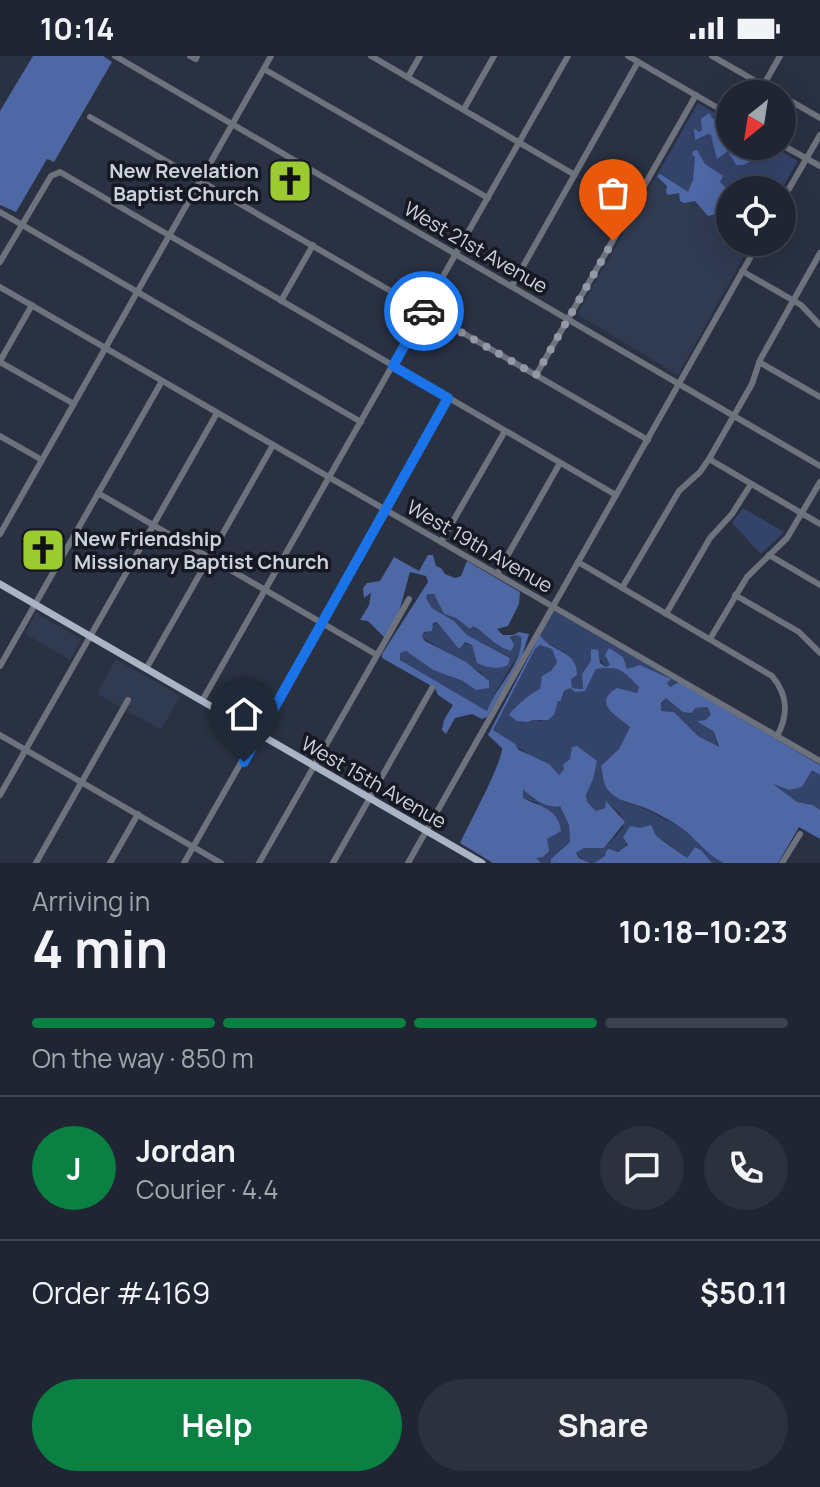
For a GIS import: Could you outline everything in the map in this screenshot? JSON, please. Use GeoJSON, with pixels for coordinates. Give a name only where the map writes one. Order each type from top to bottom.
{"type":"FeatureCollection","features":[{"type":"Feature","properties":{"kind":"main road","name":"West 15th Avenue"},"geometry":{"type":"LineString","coordinates":[[0,584],[482,863]]}},
{"type":"Feature","properties":{"kind":"street","name":"West 21st Avenue"},"geometry":{"type":"LineString","coordinates":[[115,56],[820,466]]}},
{"type":"Feature","properties":{"kind":"street"},"geometry":{"type":"LineString","coordinates":[[0,534],[271,56]]}},
{"type":"Feature","properties":{"kind":"street"},"geometry":{"type":"LineString","coordinates":[[371,56],[575,175]]}},
{"type":"Feature","properties":{"kind":"street"},"geometry":{"type":"LineString","coordinates":[[408,77],[420,56]]}},
{"type":"Feature","properties":{"kind":"street"},"geometry":{"type":"LineString","coordinates":[[464,109],[494,56]]}},
{"type":"Feature","properties":{"kind":"street"},"geometry":{"type":"LineString","coordinates":[[202,701],[568,56]]}},
{"type":"Feature","properties":{"kind":"street"},"geometry":{"type":"LineString","coordinates":[[628,56],[716,107]]}},
{"type":"Feature","properties":{"kind":"street"},"geometry":{"type":"LineString","coordinates":[[712,56],[753,80]]}},
{"type":"Feature","properties":{"kind":"street"},"geometry":{"type":"LineString","coordinates":[[766,80],[780,56]]}},
{"type":"Feature","properties":{"kind":"street"},"geometry":{"type":"LineString","coordinates":[[512,286],[638,62]]}},
{"type":"Feature","properties":{"kind":"street"},"geometry":{"type":"LineString","coordinates":[[264,69],[488,198]]}},
{"type":"Feature","properties":{"kind":"street"},"geometry":{"type":"LineString","coordinates":[[536,375],[696,95]]}},
{"type":"Feature","properties":{"kind":"street"},"geometry":{"type":"LineString","coordinates":[[796,104],[820,118]]}},
{"type":"Feature","properties":{"kind":"street"},"geometry":{"type":"LineString","coordinates":[[90,117],[648,440]]}},
{"type":"Feature","properties":{"kind":"street"},"geometry":{"type":"LineString","coordinates":[[796,176],[820,135]]}},
{"type":"Feature","properties":{"kind":"street"},"geometry":{"type":"LineString","coordinates":[[796,153],[820,166]]}},
{"type":"Feature","properties":{"kind":"street"},"geometry":{"type":"LineString","coordinates":[[0,262],[56,172],[616,495]]}},
{"type":"Feature","properties":{"kind":"street"},"geometry":{"type":"LineString","coordinates":[[0,212],[361,422]]}},
{"type":"Feature","properties":{"kind":"street"},"geometry":{"type":"LineString","coordinates":[[281,301],[313,245]]}},
{"type":"Feature","properties":{"kind":"street"},"geometry":{"type":"LineString","coordinates":[[622,588],[679,491],[709,459],[820,253]]}},
{"type":"Feature","properties":{"kind":"street"},"geometry":{"type":"LineString","coordinates":[[408,863],[751,256]]}},
{"type":"Feature","properties":{"kind":"street"},"geometry":{"type":"LineString","coordinates":[[742,271],[809,311],[820,325]]}},
{"type":"Feature","properties":{"kind":"street","name":"West 19th Avenue"},"geometry":{"type":"LineString","coordinates":[[0,287],[820,761]]}},
{"type":"Feature","properties":{"kind":"street"},"geometry":{"type":"LineString","coordinates":[[32,305],[0,361],[74,404]]}},
{"type":"Feature","properties":{"kind":"street"},"geometry":{"type":"LineString","coordinates":[[759,362],[820,397]]}},
{"type":"Feature","properties":{"kind":"street"},"geometry":{"type":"LineString","coordinates":[[0,666],[162,381]]}},
{"type":"Feature","properties":{"kind":"street"},"geometry":{"type":"LineString","coordinates":[[184,863],[448,398]]}},
{"type":"Feature","properties":{"kind":"street"},"geometry":{"type":"LineString","coordinates":[[0,795],[217,413]]}},
{"type":"Feature","properties":{"kind":"street"},"geometry":{"type":"LineString","coordinates":[[441,542],[505,431]]}},
{"type":"Feature","properties":{"kind":"street"},"geometry":{"type":"LineString","coordinates":[[0,436],[42,460]]}},
{"type":"Feature","properties":{"kind":"street"},"geometry":{"type":"LineString","coordinates":[[146,669],[273,445]]}},
{"type":"Feature","properties":{"kind":"street"},"geometry":{"type":"LineString","coordinates":[[709,459],[820,524]]}},
{"type":"Feature","properties":{"kind":"street"},"geometry":{"type":"LineString","coordinates":[[497,574],[560,463]]}},
{"type":"Feature","properties":{"kind":"street"},"geometry":{"type":"LineString","coordinates":[[710,639],[753,570],[785,541],[820,482]]}},
{"type":"Feature","properties":{"kind":"street"},"geometry":{"type":"LineString","coordinates":[[666,614],[710,538],[735,511],[751,484]]}},
{"type":"Feature","properties":{"kind":"street"},"geometry":{"type":"LineString","coordinates":[[98,493],[377,655]]}},
{"type":"Feature","properties":{"kind":"street"},"geometry":{"type":"LineString","coordinates":[[769,555],[820,585]]}},
{"type":"Feature","properties":{"kind":"street"},"geometry":{"type":"LineString","coordinates":[[578,562],[768,672],[779,684],[786,711],[777,736]]}},
{"type":"Feature","properties":{"kind":"street"},"geometry":{"type":"LineString","coordinates":[[735,595],[799,632],[820,653]]}},
{"type":"Feature","properties":{"kind":"street"},"geometry":{"type":"LineString","coordinates":[[259,863],[409,599]]}},
{"type":"Feature","properties":{"kind":"street"},"geometry":{"type":"LineString","coordinates":[[333,863],[432,688]]}},
{"type":"Feature","properties":{"kind":"street"},"geometry":{"type":"LineString","coordinates":[[36,863],[128,700]]}},
{"type":"Feature","properties":{"kind":"street"},"geometry":{"type":"LineString","coordinates":[[0,735],[221,863]]}},
{"type":"Feature","properties":{"kind":"street"},"geometry":{"type":"LineString","coordinates":[[110,863],[138,814]]}},
{"type":"Feature","properties":{"kind":"street"},"geometry":{"type":"LineString","coordinates":[[782,863],[800,834]]}},
{"type":"Feature","properties":{"kind":"shaded area"},"geometry":{"type":"Polygon","coordinates":[[[33,56],[103,56],[112,62],[54,162],[47,159],[16,212],[0,205],[0,111],[33,56]]]}},
{"type":"Feature","properties":{"kind":"shaded area"},"geometry":{"type":"Polygon","coordinates":[[[698,103],[716,114],[716,160],[798,161],[789,176],[716,176],[716,211],[656,177],[698,103]]]}},
{"type":"Feature","properties":{"kind":"shaded area"},"geometry":{"type":"Polygon","coordinates":[[[709,113],[716,121],[716,155],[711,135],[695,140],[694,128],[699,132],[702,130],[701,119],[709,113]]]}},
{"type":"Feature","properties":{"kind":"shaded area"},"geometry":{"type":"Polygon","coordinates":[[[697,150],[705,164],[723,176],[716,176],[716,214],[708,216],[695,201],[680,201],[679,193],[668,195],[667,186],[657,176],[660,174],[688,192],[693,180],[693,151],[697,150]]]}},
{"type":"Feature","properties":{"kind":"shaded area"},"geometry":{"type":"Polygon","coordinates":[[[733,160],[751,160],[744,164],[736,165],[733,160]]]}},
{"type":"Feature","properties":{"kind":"shaded area"},"geometry":{"type":"Polygon","coordinates":[[[656,177],[716,211],[716,256],[744,256],[678,375],[577,314],[656,177]]]}},
{"type":"Feature","properties":{"kind":"shaded area"},"geometry":{"type":"Polygon","coordinates":[[[743,508],[784,532],[761,554],[732,523],[743,508]]]}},
{"type":"Feature","properties":{"kind":"shaded area"},"geometry":{"type":"Polygon","coordinates":[[[428,555],[433,555],[436,566],[455,578],[461,576],[467,561],[520,592],[519,604],[508,626],[497,629],[503,635],[529,634],[522,656],[487,717],[482,719],[472,714],[455,718],[446,734],[442,730],[444,720],[453,705],[438,695],[435,688],[382,658],[428,582],[426,576],[410,572],[399,612],[385,638],[368,621],[360,620],[369,605],[371,593],[364,598],[363,588],[367,583],[380,581],[394,557],[419,571],[428,555]],[[427,594],[426,598],[432,608],[454,621],[467,635],[510,658],[508,665],[492,668],[477,663],[472,645],[465,642],[459,649],[437,622],[433,623],[432,631],[424,632],[422,637],[425,641],[466,662],[489,681],[489,688],[476,690],[463,681],[433,670],[406,651],[400,653],[400,660],[487,711],[514,665],[521,647],[521,637],[510,637],[514,645],[511,651],[505,649],[473,626],[470,629],[456,618],[444,614],[434,594],[427,594]]]}},
{"type":"Feature","properties":{"kind":"shaded area"},"geometry":{"type":"Polygon","coordinates":[[[426,594],[434,594],[444,614],[456,618],[470,629],[473,626],[506,650],[510,638],[521,637],[518,655],[487,711],[400,660],[400,653],[406,651],[433,670],[463,681],[476,690],[482,673],[421,637],[437,622],[455,641],[472,645],[477,663],[492,667],[508,665],[510,657],[466,635],[454,621],[432,608],[426,594]]]}},
{"type":"Feature","properties":{"kind":"shaded area"},"geometry":{"type":"Polygon","coordinates":[[[554,611],[679,682],[670,687],[667,683],[670,679],[610,665],[606,667],[592,649],[591,661],[582,674],[583,689],[572,688],[565,652],[544,642],[540,635],[554,611]]]}},
{"type":"Feature","properties":{"kind":"shaded area"},"geometry":{"type":"Polygon","coordinates":[[[36,613],[81,639],[70,660],[25,634],[36,613]]]}},
{"type":"Feature","properties":{"kind":"shaded area"},"geometry":{"type":"Polygon","coordinates":[[[540,635],[573,660],[577,675],[571,679],[572,688],[583,689],[582,674],[591,661],[591,649],[598,650],[600,663],[606,667],[610,665],[605,655],[609,648],[623,657],[627,669],[640,665],[671,679],[667,683],[670,687],[679,682],[820,765],[820,775],[812,770],[802,787],[789,790],[773,784],[797,802],[813,805],[820,810],[820,839],[799,827],[778,863],[723,863],[671,821],[615,796],[605,784],[601,766],[619,749],[630,727],[610,710],[606,699],[617,688],[637,693],[639,687],[620,670],[596,669],[585,691],[575,692],[570,688],[564,691],[554,715],[548,720],[517,721],[509,715],[523,700],[540,689],[542,676],[551,671],[557,662],[552,649],[540,645],[535,649],[493,730],[519,750],[549,764],[559,775],[570,759],[572,747],[577,746],[597,761],[586,795],[587,802],[596,811],[605,808],[606,801],[625,822],[604,848],[584,848],[576,853],[590,863],[551,863],[551,859],[570,842],[569,825],[560,806],[545,804],[523,789],[523,798],[552,812],[561,831],[547,839],[549,851],[543,857],[536,858],[541,863],[493,863],[460,843],[501,755],[502,748],[488,735],[540,635]],[[666,698],[661,703],[661,711],[674,712],[698,736],[719,747],[714,732],[697,721],[706,720],[711,714],[707,707],[695,708],[692,713],[683,712],[666,698]]]}},
{"type":"Feature","properties":{"kind":"shaded area"},"geometry":{"type":"Polygon","coordinates":[[[540,645],[552,649],[557,661],[540,689],[513,708],[540,721],[554,715],[564,691],[570,688],[584,691],[596,669],[616,668],[624,673],[639,687],[626,722],[630,727],[619,749],[601,766],[603,775],[624,802],[680,827],[723,863],[712,863],[695,847],[687,858],[640,828],[627,842],[625,849],[614,851],[594,863],[586,862],[576,853],[585,847],[604,848],[623,828],[620,813],[606,802],[605,808],[596,811],[586,802],[593,771],[570,759],[560,775],[492,730],[540,645]]]}},
{"type":"Feature","properties":{"kind":"shaded area"},"geometry":{"type":"Polygon","coordinates":[[[116,659],[180,696],[161,730],[97,694],[116,659]]]}},
{"type":"Feature","properties":{"kind":"shaded area"},"geometry":{"type":"Polygon","coordinates":[[[666,697],[685,706],[707,707],[711,714],[705,727],[714,732],[718,748],[698,736],[674,712],[661,711],[659,708],[666,697]]]}},
{"type":"Feature","properties":{"kind":"shaded area"},"geometry":{"type":"Polygon","coordinates":[[[812,769],[820,775],[820,810],[813,805],[797,802],[772,784],[789,790],[802,787],[812,769]]]}},
{"type":"Feature","properties":{"kind":"shaded area"},"geometry":{"type":"Polygon","coordinates":[[[523,788],[533,799],[560,806],[569,825],[570,842],[551,859],[551,863],[541,863],[535,857],[538,803],[523,798],[523,788]]]}},
{"type":"Feature","properties":{"kind":"shaded area"},"geometry":{"type":"Polygon","coordinates":[[[651,825],[656,836],[687,858],[695,847],[712,863],[594,863],[609,849],[618,852],[628,845],[623,837],[630,826],[640,828],[651,825]]]}},
{"type":"Feature","properties":{"kind":"way so far"},"geometry":{"type":"LineString","coordinates":[[424,311],[536,375],[613,241]]}},
{"type":"Feature","properties":{"kind":"place","name":"New Revelation Baptist Church"},"geometry":{"type":"Point","coordinates":[290,181]}},
{"type":"Feature","properties":{"kind":"place","name":"New Friendship Missionary Baptist Church"},"geometry":{"type":"Point","coordinates":[43,550]}},
{"type":"Feature","properties":{"kind":"route"},"geometry":{"type":"LineString","coordinates":[[244,762],[448,398],[393,366],[424,311]]}}]}
